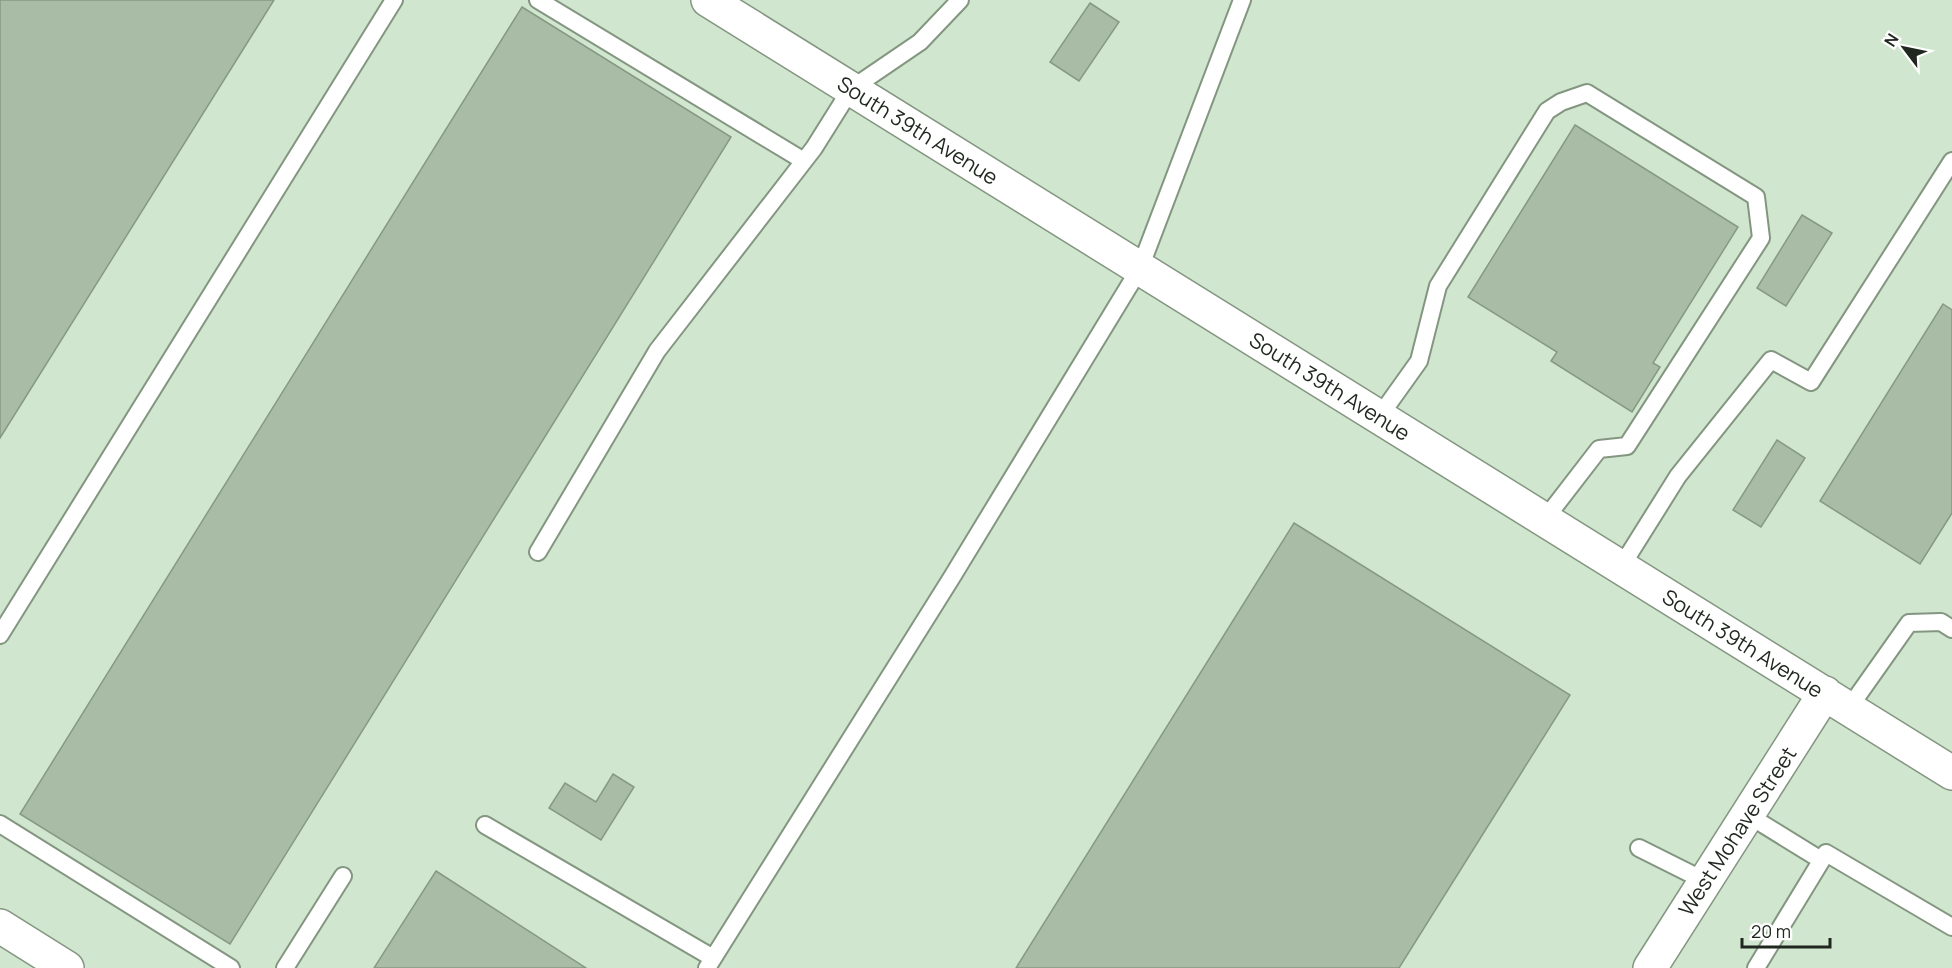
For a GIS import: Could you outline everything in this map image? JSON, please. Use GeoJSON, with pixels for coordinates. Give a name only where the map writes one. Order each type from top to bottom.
{"type":"FeatureCollection","features":[{"type":"Feature","properties":{"kind":"street","name":"South 39th Avenue"},"geometry":{"type":"LineString","coordinates":[[708,0],[742,9],[851,89],[1952,774]]}},
{"type":"Feature","properties":{"kind":"street","name":"West Mohave Street"},"geometry":{"type":"LineString","coordinates":[[1650,968],[1748,815],[1837,701]]}},
{"type":"Feature","properties":{"kind":"street"},"geometry":{"type":"LineString","coordinates":[[0,926],[67,968]]}},
{"type":"Feature","properties":{"kind":"lane"},"geometry":{"type":"LineString","coordinates":[[0,635],[394,0]]}},
{"type":"Feature","properties":{"kind":"lane"},"geometry":{"type":"LineString","coordinates":[[538,0],[804,161]]}},
{"type":"Feature","properties":{"kind":"lane"},"geometry":{"type":"LineString","coordinates":[[538,552],[657,351],[804,161],[851,89],[920,42],[960,0]]}},
{"type":"Feature","properties":{"kind":"lane"},"geometry":{"type":"LineString","coordinates":[[485,825],[710,963],[958,567],[1140,268],[1242,0]]}},
{"type":"Feature","properties":{"kind":"lane"},"geometry":{"type":"LineString","coordinates":[[1379,417],[1419,361],[1438,286],[1547,111],[1561,102],[1587,93],[1756,197],[1761,238],[1627,446],[1599,449],[1545,519]]}},
{"type":"Feature","properties":{"kind":"lane"},"geometry":{"type":"LineString","coordinates":[[1621,567],[1678,476],[1771,360],[1811,382],[1952,161]]}},
{"type":"Feature","properties":{"kind":"lane"},"geometry":{"type":"LineString","coordinates":[[1837,701],[1910,623],[1948,620]]}},
{"type":"Feature","properties":{"kind":"lane"},"geometry":{"type":"LineString","coordinates":[[1748,815],[1821,860]]}},
{"type":"Feature","properties":{"kind":"lane"},"geometry":{"type":"LineString","coordinates":[[4,826],[231,968]]}},
{"type":"Feature","properties":{"kind":"lane"},"geometry":{"type":"LineString","coordinates":[[1639,848],[1705,881]]}},
{"type":"Feature","properties":{"kind":"lane"},"geometry":{"type":"LineString","coordinates":[[1756,968],[1826,853],[1952,927]]}},
{"type":"Feature","properties":{"kind":"lane"},"geometry":{"type":"LineString","coordinates":[[285,968],[343,876]]}},
{"type":"Feature","properties":{"kind":"building"},"geometry":{"type":"Polygon","coordinates":[[[0,0],[274,0],[0,438],[0,0]]]}},
{"type":"Feature","properties":{"kind":"building"},"geometry":{"type":"Polygon","coordinates":[[[1090,3],[1119,22],[1079,81],[1050,62],[1090,3]]]}},
{"type":"Feature","properties":{"kind":"building"},"geometry":{"type":"Polygon","coordinates":[[[522,7],[731,137],[230,944],[20,814],[522,7]]]}},
{"type":"Feature","properties":{"kind":"building"},"geometry":{"type":"Polygon","coordinates":[[[1575,125],[1738,227],[1653,363],[1660,367],[1632,412],[1551,361],[1557,352],[1468,297],[1575,125]]]}},
{"type":"Feature","properties":{"kind":"building"},"geometry":{"type":"Polygon","coordinates":[[[1802,215],[1832,233],[1786,306],[1757,288],[1802,215]]]}},
{"type":"Feature","properties":{"kind":"building"},"geometry":{"type":"Polygon","coordinates":[[[1943,304],[1952,310],[1952,513],[1920,564],[1820,501],[1943,304]]]}},
{"type":"Feature","properties":{"kind":"building"},"geometry":{"type":"Polygon","coordinates":[[[1777,440],[1805,458],[1761,527],[1733,510],[1777,440]]]}},
{"type":"Feature","properties":{"kind":"building"},"geometry":{"type":"Polygon","coordinates":[[[1294,523],[1570,695],[1399,968],[1016,968],[1294,523]]]}},
{"type":"Feature","properties":{"kind":"building"},"geometry":{"type":"Polygon","coordinates":[[[613,774],[634,787],[601,840],[549,808],[565,783],[596,802],[613,774]]]}},
{"type":"Feature","properties":{"kind":"building"},"geometry":{"type":"Polygon","coordinates":[[[436,871],[586,968],[374,968],[436,871]]]}}]}
